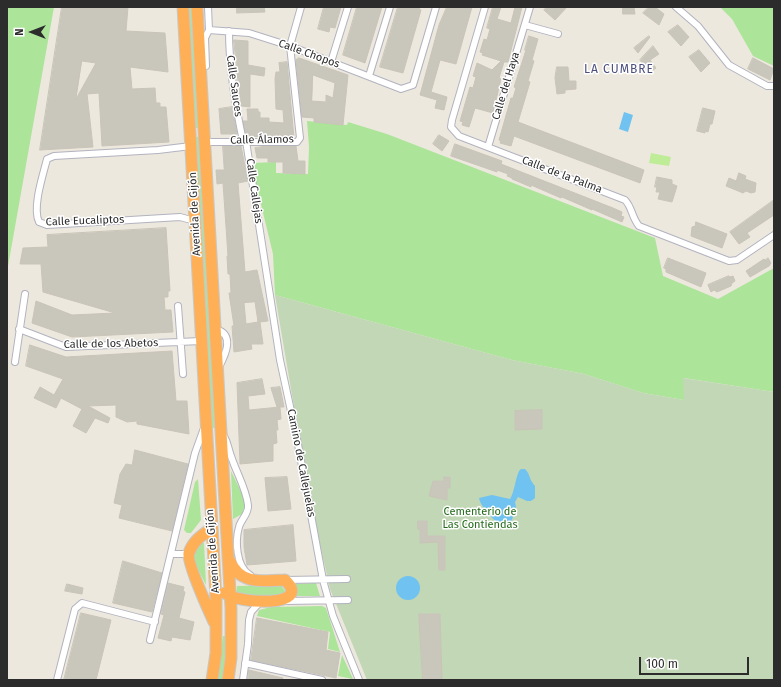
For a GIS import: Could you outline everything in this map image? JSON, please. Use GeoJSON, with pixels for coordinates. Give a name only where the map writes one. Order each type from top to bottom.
{"type":"FeatureCollection","features":[{"type":"Feature","properties":{"kind":"highway","name":"Avenida de Gijón"},"geometry":{"type":"LineString","coordinates":[[183,7],[216,598],[216,653],[212,680]]}},
{"type":"Feature","properties":{"kind":"highway","name":"Avenida de Gijón"},"geometry":{"type":"LineString","coordinates":[[197,7],[228,557],[228,591],[231,621],[231,658],[228,680]]}},
{"type":"Feature","properties":{"kind":"highway"},"geometry":{"type":"LineString","coordinates":[[209,473],[214,487],[220,579],[228,591],[258,601],[283,601],[288,598],[290,593],[289,584],[285,580],[260,581],[237,583],[228,591],[220,596],[221,629],[216,653]]}},
{"type":"Feature","properties":{"kind":"highway"},"geometry":{"type":"LineString","coordinates":[[212,528],[195,540],[188,554],[190,566],[216,628]]}},
{"type":"Feature","properties":{"kind":"highway"},"geometry":{"type":"LineString","coordinates":[[228,557],[237,574],[242,577],[260,581]]}},
{"type":"Feature","properties":{"kind":"highway"},"geometry":{"type":"LineString","coordinates":[[231,621],[241,607],[258,601]]}},
{"type":"Feature","properties":{"kind":"street","name":"Avenida de Gijón"},"geometry":{"type":"LineString","coordinates":[[202,84],[206,74],[205,38],[209,30],[208,7]]}},
{"type":"Feature","properties":{"kind":"street"},"geometry":{"type":"LineString","coordinates":[[290,46],[301,7]]}},
{"type":"Feature","properties":{"kind":"street"},"geometry":{"type":"LineString","coordinates":[[331,62],[348,7]]}},
{"type":"Feature","properties":{"kind":"street"},"geometry":{"type":"LineString","coordinates":[[369,76],[390,7]]}},
{"type":"Feature","properties":{"kind":"street","name":"Calle Chopos"},"geometry":{"type":"LineString","coordinates":[[209,30],[249,33],[290,46],[402,88],[408,88],[413,85],[436,7]]}},
{"type":"Feature","properties":{"kind":"street","name":"Calle de la Palma"},"geometry":{"type":"LineString","coordinates":[[485,7],[451,127],[459,136],[625,200],[628,203],[635,221],[639,226],[722,260],[738,260],[774,235]]}},
{"type":"Feature","properties":{"kind":"street","name":"Calle del Haya"},"geometry":{"type":"LineString","coordinates":[[488,147],[530,7]]}},
{"type":"Feature","properties":{"kind":"street"},"geometry":{"type":"LineString","coordinates":[[676,7],[698,26],[729,65],[767,86],[774,86]]}},
{"type":"Feature","properties":{"kind":"street"},"geometry":{"type":"LineString","coordinates":[[525,25],[558,34]]}},
{"type":"Feature","properties":{"kind":"street","name":"Calle Sauces"},"geometry":{"type":"LineString","coordinates":[[229,31],[229,55],[234,100],[245,140]]}},
{"type":"Feature","properties":{"kind":"street","name":"Calle Álamos"},"geometry":{"type":"LineString","coordinates":[[204,142],[245,140],[297,142],[300,138],[290,46]]}},
{"type":"Feature","properties":{"kind":"street","name":"Calle Callejas"},"geometry":{"type":"LineString","coordinates":[[245,140],[261,241]]}},
{"type":"Feature","properties":{"kind":"street","name":"Calle Eucaliptos"},"geometry":{"type":"LineString","coordinates":[[191,146],[158,150],[54,156],[47,160],[36,216],[39,222],[47,225],[180,217],[195,221]]}},
{"type":"Feature","properties":{"kind":"street","name":"Camino de Callejuelas"},"geometry":{"type":"LineString","coordinates":[[261,241],[280,360],[297,439],[323,580],[333,616],[359,680]]}},
{"type":"Feature","properties":{"kind":"street"},"geometry":{"type":"LineString","coordinates":[[15,362],[25,294]]}},
{"type":"Feature","properties":{"kind":"street"},"geometry":{"type":"LineString","coordinates":[[178,306],[184,374]]}},
{"type":"Feature","properties":{"kind":"street","name":"Calle de los Abetos"},"geometry":{"type":"LineString","coordinates":[[20,329],[66,347],[201,341]]}},
{"type":"Feature","properties":{"kind":"street","name":"Avenida de Gijón"},"geometry":{"type":"LineString","coordinates":[[150,640],[195,453],[206,422]]}},
{"type":"Feature","properties":{"kind":"street","name":"Avenida de Gijón"},"geometry":{"type":"LineString","coordinates":[[221,431],[228,443],[230,455],[248,504],[247,512],[238,531],[239,560],[248,574],[260,581]]}},
{"type":"Feature","properties":{"kind":"street"},"geometry":{"type":"LineString","coordinates":[[171,554],[188,554]]}},
{"type":"Feature","properties":{"kind":"street"},"geometry":{"type":"LineString","coordinates":[[285,580],[347,579]]}},
{"type":"Feature","properties":{"kind":"street"},"geometry":{"type":"LineString","coordinates":[[283,601],[348,600]]}},
{"type":"Feature","properties":{"kind":"street"},"geometry":{"type":"LineString","coordinates":[[243,680],[251,612],[258,601]]}},
{"type":"Feature","properties":{"kind":"street"},"geometry":{"type":"LineString","coordinates":[[57,680],[75,609],[82,603],[155,622]]}},
{"type":"Feature","properties":{"kind":"street"},"geometry":{"type":"LineString","coordinates":[[245,663],[322,680]]}},
{"type":"Feature","properties":{"kind":"green space"},"geometry":{"type":"Polygon","coordinates":[[[7,7],[54,7],[7,272],[7,7]]]}},
{"type":"Feature","properties":{"kind":"green space"},"geometry":{"type":"Polygon","coordinates":[[[187,7],[193,7],[200,127],[193,129],[187,7]]]}},
{"type":"Feature","properties":{"kind":"green space"},"geometry":{"type":"Polygon","coordinates":[[[720,7],[774,7],[774,66],[753,56],[732,19],[720,7]]]}},
{"type":"Feature","properties":{"kind":"green space"},"geometry":{"type":"Polygon","coordinates":[[[307,121],[347,125],[348,122],[387,134],[655,238],[663,276],[718,299],[774,268],[774,392],[684,378],[684,400],[643,393],[584,374],[512,360],[275,295],[273,254],[251,163],[276,162],[276,173],[308,174],[309,147],[307,121]]]}},
{"type":"Feature","properties":{"kind":"green space"},"geometry":{"type":"Polygon","coordinates":[[[200,136],[216,429],[212,427],[209,404],[194,138],[200,136]]]}},
{"type":"Feature","properties":{"kind":"green space"},"geometry":{"type":"Polygon","coordinates":[[[651,153],[671,157],[669,166],[649,163],[651,153]]]}},
{"type":"Feature","properties":{"kind":"green space","name":"Cementerio de Las Contiendas"},"geometry":{"type":"Polygon","coordinates":[[[275,295],[512,360],[584,374],[643,393],[684,400],[683,378],[774,392],[774,680],[367,680],[330,589],[309,495],[275,295]]]}},
{"type":"Feature","properties":{"kind":"green space"},"geometry":{"type":"Polygon","coordinates":[[[231,471],[246,502],[242,514],[233,519],[231,471]]]}},
{"type":"Feature","properties":{"kind":"green space"},"geometry":{"type":"Polygon","coordinates":[[[198,479],[201,520],[191,533],[187,533],[184,530],[195,482],[198,479]]]}},
{"type":"Feature","properties":{"kind":"green space"},"geometry":{"type":"Polygon","coordinates":[[[201,543],[204,543],[206,585],[198,569],[195,558],[197,548],[201,543]]]}},
{"type":"Feature","properties":{"kind":"green space"},"geometry":{"type":"Polygon","coordinates":[[[316,583],[320,596],[297,596],[295,584],[316,583]]]}},
{"type":"Feature","properties":{"kind":"green space"},"geometry":{"type":"Polygon","coordinates":[[[281,585],[285,591],[281,597],[236,597],[237,586],[281,585]]]}},
{"type":"Feature","properties":{"kind":"green space"},"geometry":{"type":"Polygon","coordinates":[[[322,606],[326,608],[340,652],[328,649],[330,632],[257,616],[259,610],[271,607],[322,606]]]}},
{"type":"Feature","properties":{"kind":"green space"},"geometry":{"type":"Polygon","coordinates":[[[223,636],[226,636],[224,680],[217,680],[223,636]]]}},
{"type":"Feature","properties":{"kind":"green space"},"geometry":{"type":"Polygon","coordinates":[[[342,655],[353,679],[338,676],[342,655]]]}},
{"type":"Feature","properties":{"kind":"water"},"geometry":{"type":"Polygon","coordinates":[[[624,112],[633,115],[628,132],[619,129],[624,112]]]}},
{"type":"Feature","properties":{"kind":"water"},"geometry":{"type":"Polygon","coordinates":[[[521,469],[525,469],[527,471],[535,486],[535,498],[531,501],[527,501],[518,497],[515,502],[516,511],[510,524],[502,526],[488,514],[479,498],[492,495],[510,499],[521,469]]]}},
{"type":"Feature","properties":{"kind":"water"},"geometry":{"type":"Polygon","coordinates":[[[408,576],[417,579],[420,588],[417,597],[408,600],[399,597],[396,588],[399,579],[408,576]]]}},
{"type":"Feature","properties":{"kind":"building"},"geometry":{"type":"Polygon","coordinates":[[[62,7],[128,7],[126,31],[165,33],[168,72],[130,67],[132,89],[155,88],[156,103],[160,103],[160,107],[166,107],[169,142],[102,146],[99,93],[87,94],[93,147],[40,150],[62,7]],[[82,61],[76,99],[96,63],[82,61]]]}},
{"type":"Feature","properties":{"kind":"building"},"geometry":{"type":"Polygon","coordinates":[[[237,7],[264,7],[265,12],[237,13],[237,7]]]}},
{"type":"Feature","properties":{"kind":"building"},"geometry":{"type":"Polygon","coordinates":[[[324,7],[341,7],[335,28],[330,27],[329,32],[318,29],[324,7]]]}},
{"type":"Feature","properties":{"kind":"building"},"geometry":{"type":"Polygon","coordinates":[[[357,7],[382,7],[365,63],[343,55],[357,7]]]}},
{"type":"Feature","properties":{"kind":"building"},"geometry":{"type":"Polygon","coordinates":[[[398,7],[420,7],[419,9],[421,10],[403,73],[380,67],[398,7]]]}},
{"type":"Feature","properties":{"kind":"building"},"geometry":{"type":"Polygon","coordinates":[[[447,7],[472,7],[456,64],[440,60],[431,92],[447,97],[444,110],[435,108],[437,100],[420,95],[439,25],[447,7]]]}},
{"type":"Feature","properties":{"kind":"building"},"geometry":{"type":"Polygon","coordinates":[[[493,7],[501,7],[497,19],[511,23],[515,7],[522,7],[508,62],[504,62],[499,78],[501,79],[493,113],[475,108],[469,127],[462,125],[463,122],[460,121],[470,87],[473,88],[476,77],[473,76],[477,63],[492,70],[501,61],[482,55],[483,53],[480,52],[484,39],[487,40],[490,29],[487,28],[493,7]]]}},
{"type":"Feature","properties":{"kind":"building"},"geometry":{"type":"Polygon","coordinates":[[[547,7],[567,7],[555,20],[544,10],[547,7]]]}},
{"type":"Feature","properties":{"kind":"building"},"geometry":{"type":"Polygon","coordinates":[[[623,7],[634,7],[635,14],[623,14],[623,7]]]}},
{"type":"Feature","properties":{"kind":"building"},"geometry":{"type":"Polygon","coordinates":[[[649,7],[655,7],[664,14],[659,25],[643,13],[649,7]]]}},
{"type":"Feature","properties":{"kind":"building"},"geometry":{"type":"Polygon","coordinates":[[[678,25],[689,37],[681,46],[668,32],[678,25]]]}},
{"type":"Feature","properties":{"kind":"building"},"geometry":{"type":"Polygon","coordinates":[[[529,36],[538,39],[532,60],[534,61],[528,81],[530,82],[518,122],[644,170],[640,183],[514,136],[511,146],[500,143],[501,141],[499,140],[511,98],[513,98],[516,88],[514,87],[529,36]]]}},
{"type":"Feature","properties":{"kind":"building"},"geometry":{"type":"Polygon","coordinates":[[[649,36],[650,37],[638,53],[634,48],[649,36]]]}},
{"type":"Feature","properties":{"kind":"building"},"geometry":{"type":"Polygon","coordinates":[[[234,40],[248,41],[248,65],[265,68],[264,76],[250,74],[250,107],[241,106],[234,40]]]}},
{"type":"Feature","properties":{"kind":"building"},"geometry":{"type":"Polygon","coordinates":[[[653,46],[659,54],[650,60],[656,68],[649,73],[640,60],[653,46]]]}},
{"type":"Feature","properties":{"kind":"building"},"geometry":{"type":"Polygon","coordinates":[[[699,50],[710,63],[701,72],[689,57],[699,50]]]}},
{"type":"Feature","properties":{"kind":"building"},"geometry":{"type":"Polygon","coordinates":[[[299,58],[348,75],[343,125],[314,122],[314,118],[302,117],[296,60],[299,58]],[[313,75],[312,101],[326,102],[326,95],[333,98],[335,83],[313,75]]]}},
{"type":"Feature","properties":{"kind":"building"},"geometry":{"type":"Polygon","coordinates":[[[753,58],[774,69],[770,80],[748,69],[753,58]]]}},
{"type":"Feature","properties":{"kind":"building"},"geometry":{"type":"Polygon","coordinates":[[[287,62],[294,138],[246,136],[243,121],[248,121],[247,109],[258,109],[258,112],[260,112],[260,118],[269,118],[269,122],[284,123],[283,110],[276,109],[275,79],[276,72],[280,72],[279,63],[287,62]]]}},
{"type":"Feature","properties":{"kind":"building"},"geometry":{"type":"Polygon","coordinates":[[[557,67],[568,67],[569,81],[576,81],[576,89],[565,90],[565,93],[557,94],[555,78],[557,67]]]}},
{"type":"Feature","properties":{"kind":"building"},"geometry":{"type":"Polygon","coordinates":[[[232,107],[237,134],[221,134],[219,109],[232,107]]]}},
{"type":"Feature","properties":{"kind":"building"},"geometry":{"type":"Polygon","coordinates":[[[703,108],[715,111],[712,124],[710,124],[708,132],[705,131],[705,133],[697,131],[703,108]]]}},
{"type":"Feature","properties":{"kind":"building"},"geometry":{"type":"Polygon","coordinates":[[[439,135],[449,141],[442,151],[433,144],[439,135]]]}},
{"type":"Feature","properties":{"kind":"building"},"geometry":{"type":"Polygon","coordinates":[[[455,144],[502,161],[501,164],[622,212],[621,216],[624,217],[622,222],[562,197],[561,198],[531,185],[531,187],[512,179],[507,176],[508,174],[497,170],[497,172],[451,156],[455,144]]]}},
{"type":"Feature","properties":{"kind":"building"},"geometry":{"type":"Polygon","coordinates":[[[223,146],[241,146],[248,181],[238,183],[245,272],[257,270],[268,321],[260,322],[263,344],[251,344],[252,349],[234,352],[232,326],[234,326],[229,293],[231,293],[230,274],[228,274],[223,183],[217,184],[216,170],[224,170],[223,146]],[[255,302],[244,303],[246,324],[258,322],[255,302]]]}},
{"type":"Feature","properties":{"kind":"building"},"geometry":{"type":"Polygon","coordinates":[[[268,146],[296,146],[298,161],[305,161],[305,174],[283,173],[283,162],[268,162],[268,158],[257,158],[255,148],[268,146]]]}},
{"type":"Feature","properties":{"kind":"building"},"geometry":{"type":"Polygon","coordinates":[[[739,173],[746,176],[745,179],[756,183],[755,192],[751,193],[746,191],[743,193],[726,186],[729,178],[736,181],[739,173]]]}},
{"type":"Feature","properties":{"kind":"building"},"geometry":{"type":"Polygon","coordinates":[[[657,177],[672,180],[672,184],[677,186],[672,202],[658,199],[660,192],[656,192],[657,187],[655,187],[657,177]]]}},
{"type":"Feature","properties":{"kind":"building"},"geometry":{"type":"Polygon","coordinates":[[[774,200],[774,215],[747,233],[750,237],[739,244],[730,232],[774,200]]]}},
{"type":"Feature","properties":{"kind":"building"},"geometry":{"type":"Polygon","coordinates":[[[696,222],[727,234],[722,248],[691,236],[692,227],[695,226],[696,222]]]}},
{"type":"Feature","properties":{"kind":"building"},"geometry":{"type":"Polygon","coordinates":[[[166,228],[170,291],[168,291],[168,297],[164,297],[165,310],[171,310],[173,332],[72,337],[32,323],[36,301],[72,315],[115,313],[43,292],[41,264],[20,264],[23,248],[48,247],[47,235],[166,228]]]}},
{"type":"Feature","properties":{"kind":"building"},"geometry":{"type":"Polygon","coordinates":[[[668,258],[706,273],[701,287],[666,272],[666,269],[664,268],[668,258]]]}},
{"type":"Feature","properties":{"kind":"building"},"geometry":{"type":"Polygon","coordinates":[[[768,258],[771,263],[769,266],[750,277],[746,271],[768,258]]]}},
{"type":"Feature","properties":{"kind":"building"},"geometry":{"type":"Polygon","coordinates":[[[729,276],[733,276],[735,281],[731,286],[717,292],[714,290],[711,292],[708,285],[729,276]]]}},
{"type":"Feature","properties":{"kind":"building"},"geometry":{"type":"Polygon","coordinates":[[[30,345],[66,357],[172,351],[176,401],[187,401],[189,434],[137,424],[137,421],[127,422],[116,417],[116,405],[88,406],[110,418],[108,423],[95,418],[86,433],[73,426],[82,409],[61,398],[56,408],[34,398],[40,387],[54,395],[63,379],[26,366],[30,345]]]}},
{"type":"Feature","properties":{"kind":"building"},"geometry":{"type":"Polygon","coordinates":[[[262,379],[265,394],[248,396],[249,410],[280,407],[281,419],[277,420],[277,443],[273,444],[273,461],[240,464],[237,383],[262,379]]]}},
{"type":"Feature","properties":{"kind":"building"},"geometry":{"type":"Polygon","coordinates":[[[280,387],[284,407],[277,407],[271,388],[280,387]]]}},
{"type":"Feature","properties":{"kind":"building"},"geometry":{"type":"Polygon","coordinates":[[[542,410],[542,429],[515,430],[515,411],[542,410]]]}},
{"type":"Feature","properties":{"kind":"building"},"geometry":{"type":"Polygon","coordinates":[[[135,450],[188,464],[172,531],[119,518],[122,505],[114,503],[120,474],[126,464],[132,465],[135,450]]]}},
{"type":"Feature","properties":{"kind":"building"},"geometry":{"type":"Polygon","coordinates":[[[287,477],[291,509],[268,511],[265,478],[287,477]]]}},
{"type":"Feature","properties":{"kind":"building"},"geometry":{"type":"Polygon","coordinates":[[[444,477],[450,477],[450,488],[447,488],[447,500],[429,496],[433,481],[444,481],[444,477]]]}},
{"type":"Feature","properties":{"kind":"building"},"geometry":{"type":"Polygon","coordinates":[[[418,521],[427,521],[427,536],[445,536],[445,570],[439,570],[438,542],[420,543],[420,529],[418,529],[418,521]]]}},
{"type":"Feature","properties":{"kind":"building"},"geometry":{"type":"Polygon","coordinates":[[[293,525],[296,561],[247,565],[244,547],[244,530],[293,525]]]}},
{"type":"Feature","properties":{"kind":"building"},"geometry":{"type":"Polygon","coordinates":[[[123,561],[162,573],[152,612],[113,603],[123,561]]]}},
{"type":"Feature","properties":{"kind":"building"},"geometry":{"type":"Polygon","coordinates":[[[168,583],[184,587],[183,591],[185,592],[179,618],[194,622],[190,640],[172,637],[171,641],[158,638],[164,615],[161,614],[168,583]]]}},
{"type":"Feature","properties":{"kind":"building"},"geometry":{"type":"Polygon","coordinates":[[[67,584],[83,588],[82,594],[65,591],[67,584]]]}},
{"type":"Feature","properties":{"kind":"building"},"geometry":{"type":"Polygon","coordinates":[[[81,613],[111,620],[96,680],[64,680],[81,613]]]}},
{"type":"Feature","properties":{"kind":"building"},"geometry":{"type":"Polygon","coordinates":[[[419,614],[440,614],[442,680],[423,680],[419,614]]]}},
{"type":"Feature","properties":{"kind":"building"},"geometry":{"type":"Polygon","coordinates":[[[257,618],[328,632],[326,650],[340,653],[336,678],[251,660],[257,618]]]}},
{"type":"Feature","properties":{"kind":"building"},"geometry":{"type":"Polygon","coordinates":[[[249,670],[283,678],[282,680],[248,680],[249,670]]]}},
{"type":"Feature","properties":{"kind":"district","name":"LA CUMBRE"},"geometry":{"type":"Point","coordinates":[619,70]}}]}
